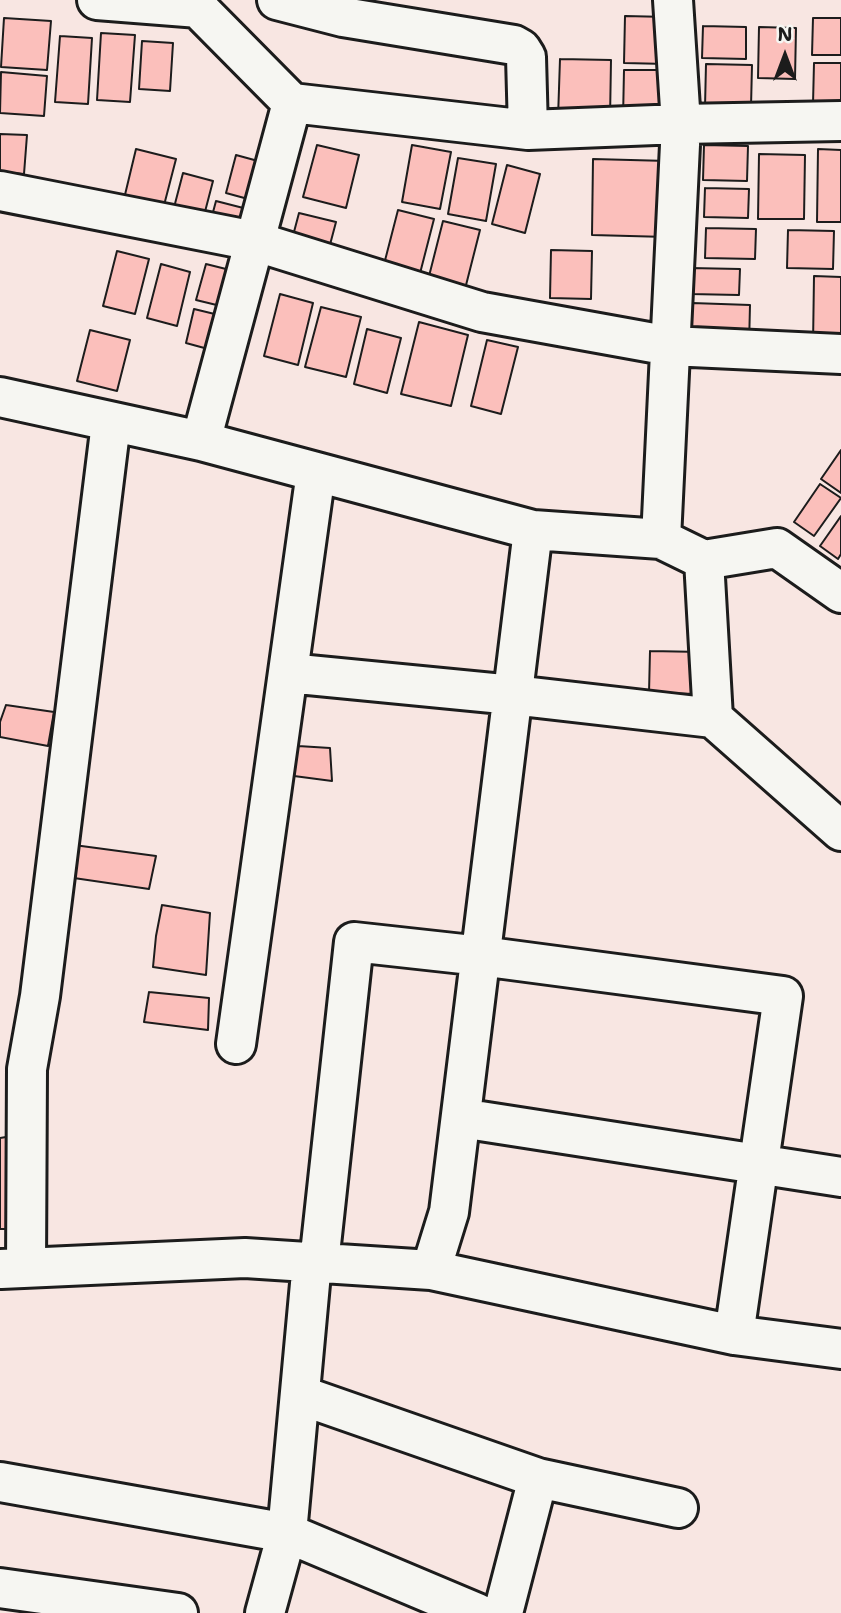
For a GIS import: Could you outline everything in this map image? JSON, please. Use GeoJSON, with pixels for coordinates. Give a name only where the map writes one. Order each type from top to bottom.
{"type":"FeatureCollection","features":[{"type":"Feature","properties":{"kind":"street"},"geometry":{"type":"LineString","coordinates":[[97,0],[195,4],[292,103],[528,130],[841,121]]}},
{"type":"Feature","properties":{"kind":"street"},"geometry":{"type":"LineString","coordinates":[[276,0],[343,17],[514,45],[526,57],[528,130]]}},
{"type":"Feature","properties":{"kind":"street"},"geometry":{"type":"LineString","coordinates":[[661,539],[681,124],[673,0]]}},
{"type":"Feature","properties":{"kind":"street"},"geometry":{"type":"LineString","coordinates":[[201,441],[292,103]]}},
{"type":"Feature","properties":{"kind":"street"},"geometry":{"type":"LineString","coordinates":[[0,191],[254,241],[482,312],[670,346],[841,355]]}},
{"type":"Feature","properties":{"kind":"street"},"geometry":{"type":"LineString","coordinates":[[0,397],[201,441],[533,530],[661,539],[704,560],[777,548],[841,593]]}},
{"type":"Feature","properties":{"kind":"street"},"geometry":{"type":"LineString","coordinates":[[111,423],[40,996],[27,1069],[13,1269],[244,1258],[431,1270],[734,1335],[841,1349]]}},
{"type":"Feature","properties":{"kind":"street"},"geometry":{"type":"LineString","coordinates":[[236,1044],[316,472]]}},
{"type":"Feature","properties":{"kind":"street"},"geometry":{"type":"LineString","coordinates":[[431,1270],[449,1212],[533,530]]}},
{"type":"Feature","properties":{"kind":"street"},"geometry":{"type":"LineString","coordinates":[[704,560],[713,718]]}},
{"type":"Feature","properties":{"kind":"street"},"geometry":{"type":"LineString","coordinates":[[288,673],[713,718],[841,831]]}},
{"type":"Feature","properties":{"kind":"street"},"geometry":{"type":"LineString","coordinates":[[265,1613],[287,1533],[300,1395],[354,942],[783,996],[734,1335]]}},
{"type":"Feature","properties":{"kind":"street"},"geometry":{"type":"LineString","coordinates":[[461,1118],[841,1177]]}},
{"type":"Feature","properties":{"kind":"street"},"geometry":{"type":"LineString","coordinates":[[300,1395],[538,1478],[678,1508]]}},
{"type":"Feature","properties":{"kind":"street"},"geometry":{"type":"LineString","coordinates":[[503,1613],[538,1478]]}},
{"type":"Feature","properties":{"kind":"street"},"geometry":{"type":"LineString","coordinates":[[0,1482],[287,1533],[477,1613]]}},
{"type":"Feature","properties":{"kind":"street"},"geometry":{"type":"LineString","coordinates":[[0,1588],[178,1613]]}},
{"type":"Feature","properties":{"kind":"building"},"geometry":{"type":"Polygon","coordinates":[[[625,16],[668,17],[667,64],[624,63],[625,16]]]}},
{"type":"Feature","properties":{"kind":"building"},"geometry":{"type":"Polygon","coordinates":[[[4,18],[51,21],[47,70],[1,67],[4,18]]]}},
{"type":"Feature","properties":{"kind":"building"},"geometry":{"type":"Polygon","coordinates":[[[813,18],[841,18],[841,55],[812,55],[813,18]]]}},
{"type":"Feature","properties":{"kind":"building"},"geometry":{"type":"Polygon","coordinates":[[[703,26],[746,27],[746,59],[702,58],[703,26]]]}},
{"type":"Feature","properties":{"kind":"building"},"geometry":{"type":"Polygon","coordinates":[[[759,27],[796,28],[795,79],[758,78],[759,27]]]}},
{"type":"Feature","properties":{"kind":"building"},"geometry":{"type":"Polygon","coordinates":[[[101,33],[135,35],[130,102],[97,100],[101,33]]]}},
{"type":"Feature","properties":{"kind":"building"},"geometry":{"type":"Polygon","coordinates":[[[60,36],[92,38],[88,104],[55,102],[60,36]]]}},
{"type":"Feature","properties":{"kind":"building"},"geometry":{"type":"Polygon","coordinates":[[[142,41],[173,43],[170,91],[139,89],[142,41]]]}},
{"type":"Feature","properties":{"kind":"building"},"geometry":{"type":"Polygon","coordinates":[[[560,59],[611,60],[610,119],[558,118],[560,59]]]}},
{"type":"Feature","properties":{"kind":"building"},"geometry":{"type":"Polygon","coordinates":[[[814,63],[841,63],[841,104],[813,104],[814,63]]]}},
{"type":"Feature","properties":{"kind":"building"},"geometry":{"type":"Polygon","coordinates":[[[706,64],[752,65],[751,107],[705,107],[706,64]]]}},
{"type":"Feature","properties":{"kind":"building"},"geometry":{"type":"Polygon","coordinates":[[[624,70],[672,70],[671,120],[623,119],[624,70]]]}},
{"type":"Feature","properties":{"kind":"building"},"geometry":{"type":"Polygon","coordinates":[[[1,72],[47,76],[44,116],[0,113],[1,72]]]}},
{"type":"Feature","properties":{"kind":"building"},"geometry":{"type":"Polygon","coordinates":[[[0,134],[27,135],[24,174],[0,172],[0,134]]]}},
{"type":"Feature","properties":{"kind":"building"},"geometry":{"type":"Polygon","coordinates":[[[317,145],[359,155],[346,208],[303,197],[317,145]]]}},
{"type":"Feature","properties":{"kind":"building"},"geometry":{"type":"Polygon","coordinates":[[[412,145],[451,152],[440,209],[402,202],[412,145]]]}},
{"type":"Feature","properties":{"kind":"building"},"geometry":{"type":"Polygon","coordinates":[[[704,145],[748,146],[747,181],[703,180],[704,145]]]}},
{"type":"Feature","properties":{"kind":"building"},"geometry":{"type":"Polygon","coordinates":[[[136,149],[176,159],[162,213],[123,203],[136,149]]]}},
{"type":"Feature","properties":{"kind":"building"},"geometry":{"type":"Polygon","coordinates":[[[818,149],[841,150],[841,222],[817,222],[818,149]]]}},
{"type":"Feature","properties":{"kind":"building"},"geometry":{"type":"Polygon","coordinates":[[[759,154],[805,155],[804,219],[758,219],[759,154]]]}},
{"type":"Feature","properties":{"kind":"building"},"geometry":{"type":"Polygon","coordinates":[[[236,155],[269,164],[259,202],[226,193],[236,155]]]}},
{"type":"Feature","properties":{"kind":"building"},"geometry":{"type":"Polygon","coordinates":[[[458,158],[496,164],[486,221],[448,214],[458,158]]]}},
{"type":"Feature","properties":{"kind":"building"},"geometry":{"type":"Polygon","coordinates":[[[593,159],[668,161],[667,237],[592,235],[593,159]]]}},
{"type":"Feature","properties":{"kind":"building"},"geometry":{"type":"Polygon","coordinates":[[[507,165],[540,174],[525,233],[492,224],[507,165]]]}},
{"type":"Feature","properties":{"kind":"building"},"geometry":{"type":"Polygon","coordinates":[[[183,173],[213,181],[201,227],[171,219],[183,173]]]}},
{"type":"Feature","properties":{"kind":"building"},"geometry":{"type":"Polygon","coordinates":[[[705,188],[749,189],[748,218],[704,217],[705,188]]]}},
{"type":"Feature","properties":{"kind":"building"},"geometry":{"type":"Polygon","coordinates":[[[216,201],[255,211],[249,237],[209,227],[216,201]]]}},
{"type":"Feature","properties":{"kind":"building"},"geometry":{"type":"Polygon","coordinates":[[[398,210],[434,219],[417,285],[381,276],[398,210]]]}},
{"type":"Feature","properties":{"kind":"building"},"geometry":{"type":"Polygon","coordinates":[[[299,213],[336,222],[327,256],[290,247],[299,213]]]}},
{"type":"Feature","properties":{"kind":"building"},"geometry":{"type":"Polygon","coordinates":[[[443,221],[480,230],[463,297],[426,288],[443,221]]]}},
{"type":"Feature","properties":{"kind":"building"},"geometry":{"type":"Polygon","coordinates":[[[706,228],[756,229],[755,259],[705,258],[706,228]]]}},
{"type":"Feature","properties":{"kind":"building"},"geometry":{"type":"Polygon","coordinates":[[[788,230],[834,231],[833,269],[787,268],[788,230]]]}},
{"type":"Feature","properties":{"kind":"building"},"geometry":{"type":"Polygon","coordinates":[[[551,250],[592,251],[591,299],[550,298],[551,250]]]}},
{"type":"Feature","properties":{"kind":"building"},"geometry":{"type":"Polygon","coordinates":[[[117,251],[149,259],[135,314],[103,306],[117,251]]]}},
{"type":"Feature","properties":{"kind":"building"},"geometry":{"type":"Polygon","coordinates":[[[161,264],[190,272],[177,326],[147,318],[161,264]]]}},
{"type":"Feature","properties":{"kind":"building"},"geometry":{"type":"Polygon","coordinates":[[[206,264],[238,272],[229,308],[196,300],[206,264]]]}},
{"type":"Feature","properties":{"kind":"building"},"geometry":{"type":"Polygon","coordinates":[[[690,268],[740,269],[739,295],[690,294],[690,268]]]}},
{"type":"Feature","properties":{"kind":"building"},"geometry":{"type":"Polygon","coordinates":[[[814,276],[841,277],[841,346],[813,345],[814,276]]]}},
{"type":"Feature","properties":{"kind":"building"},"geometry":{"type":"Polygon","coordinates":[[[280,294],[313,303],[298,365],[264,356],[280,294]]]}},
{"type":"Feature","properties":{"kind":"building"},"geometry":{"type":"Polygon","coordinates":[[[692,303],[750,305],[749,346],[691,344],[692,303]]]}},
{"type":"Feature","properties":{"kind":"building"},"geometry":{"type":"Polygon","coordinates":[[[321,307],[361,317],[346,377],[305,367],[321,307]]]}},
{"type":"Feature","properties":{"kind":"building"},"geometry":{"type":"Polygon","coordinates":[[[194,309],[227,317],[219,352],[186,343],[194,309]]]}},
{"type":"Feature","properties":{"kind":"building"},"geometry":{"type":"Polygon","coordinates":[[[419,322],[468,335],[451,406],[401,394],[419,322]]]}},
{"type":"Feature","properties":{"kind":"building"},"geometry":{"type":"Polygon","coordinates":[[[367,329],[401,338],[387,393],[354,384],[367,329]]]}},
{"type":"Feature","properties":{"kind":"building"},"geometry":{"type":"Polygon","coordinates":[[[90,330],[130,340],[117,391],[77,381],[90,330]]]}},
{"type":"Feature","properties":{"kind":"building"},"geometry":{"type":"Polygon","coordinates":[[[487,340],[518,347],[501,414],[471,406],[487,340]]]}},
{"type":"Feature","properties":{"kind":"building"},"geometry":{"type":"Polygon","coordinates":[[[841,450],[841,493],[821,479],[841,450]]]}},
{"type":"Feature","properties":{"kind":"building"},"geometry":{"type":"Polygon","coordinates":[[[820,484],[841,498],[814,536],[794,522],[820,484]]]}},
{"type":"Feature","properties":{"kind":"building"},"geometry":{"type":"Polygon","coordinates":[[[841,516],[841,554],[838,559],[820,546],[841,516]]]}},
{"type":"Feature","properties":{"kind":"building"},"geometry":{"type":"Polygon","coordinates":[[[650,651],[702,652],[701,694],[649,693],[650,651]]]}},
{"type":"Feature","properties":{"kind":"building"},"geometry":{"type":"Polygon","coordinates":[[[6,705],[54,712],[48,746],[0,737],[0,722],[6,705]]]}},
{"type":"Feature","properties":{"kind":"building"},"geometry":{"type":"Polygon","coordinates":[[[298,746],[330,748],[332,781],[294,776],[298,746]]]}},
{"type":"Feature","properties":{"kind":"building"},"geometry":{"type":"Polygon","coordinates":[[[74,845],[156,856],[149,889],[67,877],[74,845]]]}},
{"type":"Feature","properties":{"kind":"building"},"geometry":{"type":"Polygon","coordinates":[[[162,905],[210,913],[206,975],[153,967],[162,905]]]}},
{"type":"Feature","properties":{"kind":"building"},"geometry":{"type":"Polygon","coordinates":[[[149,992],[209,998],[208,1030],[144,1022],[149,992]]]}},
{"type":"Feature","properties":{"kind":"building"},"geometry":{"type":"Polygon","coordinates":[[[6,1137],[10,1229],[0,1229],[0,1138],[6,1137]]]}}]}
